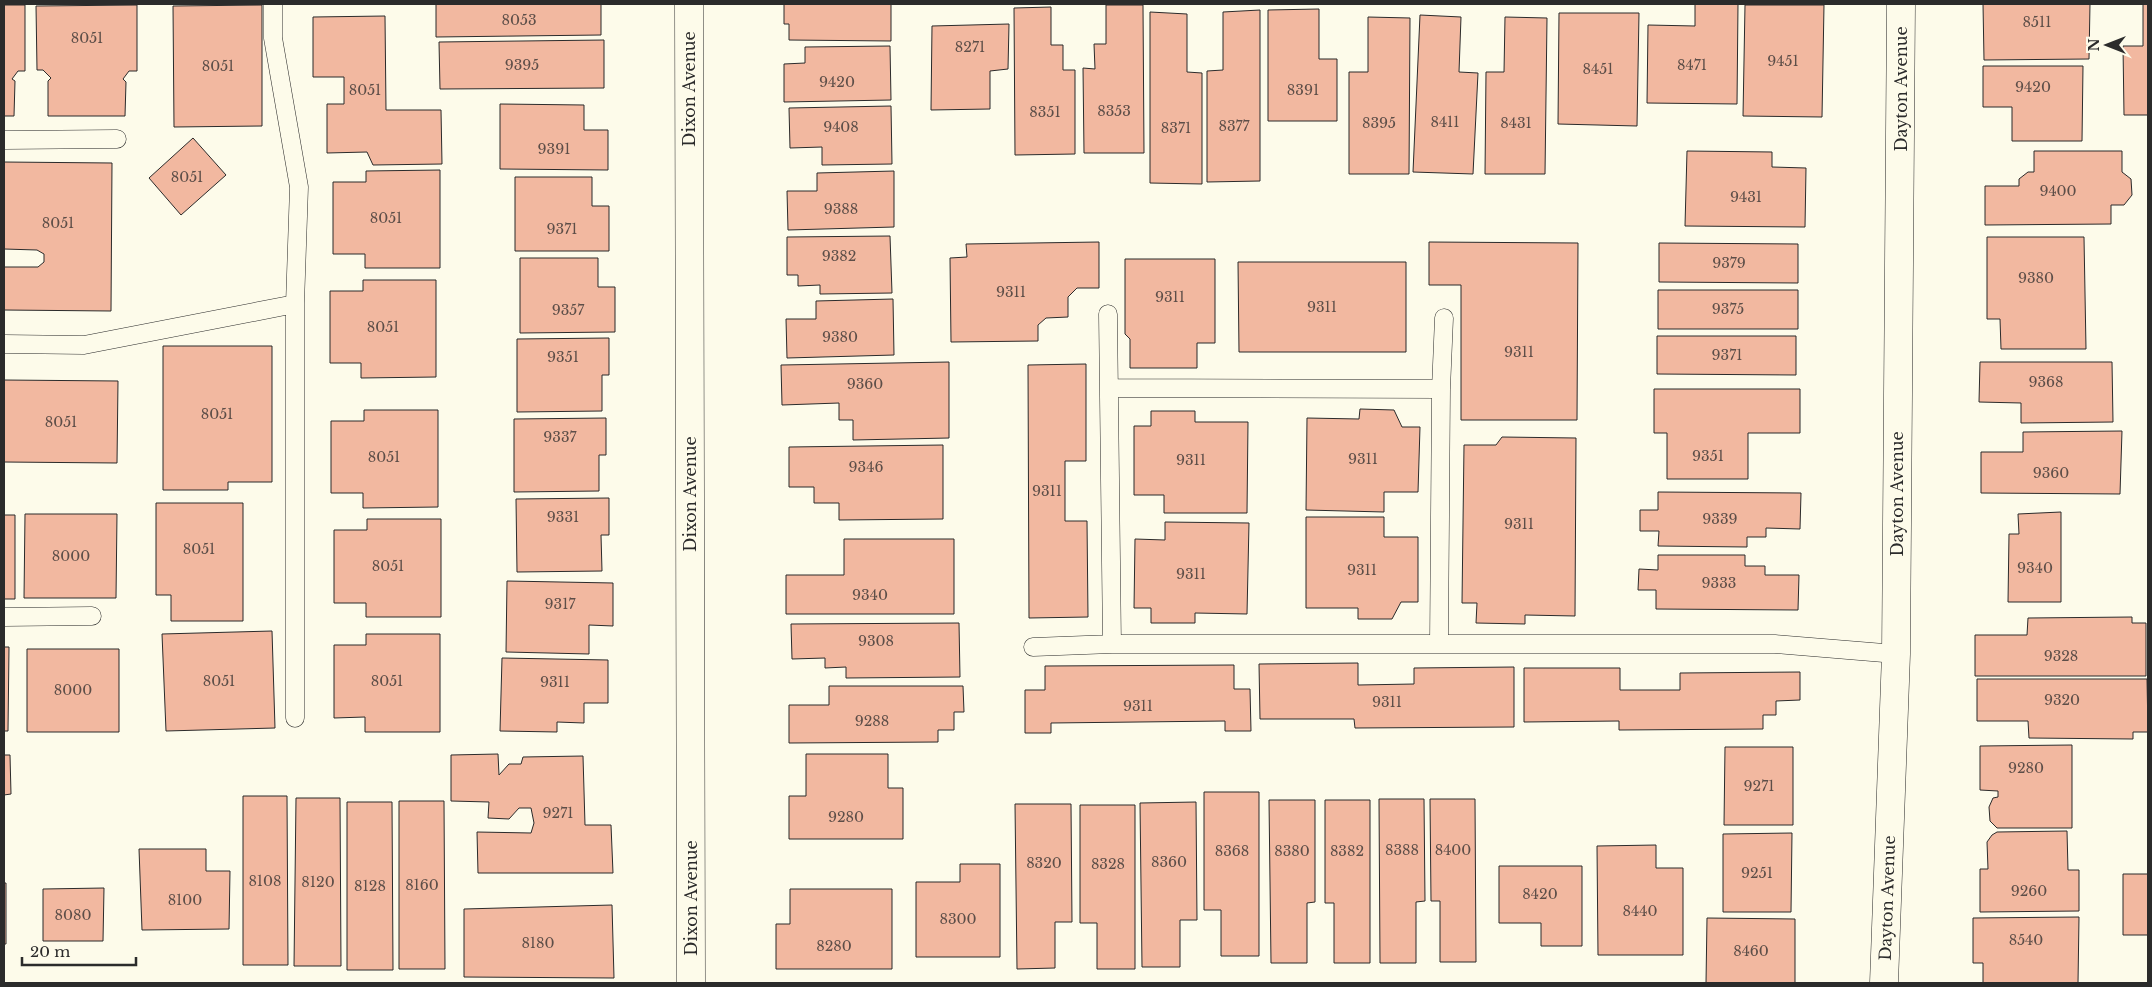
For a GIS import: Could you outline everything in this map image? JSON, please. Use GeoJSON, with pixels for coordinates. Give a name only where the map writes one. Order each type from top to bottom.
{"type":"FeatureCollection","features":[{"type":"Feature","properties":{"kind":"street","name":"Dixon Avenue"},"geometry":{"type":"LineString","coordinates":[[689,4],[691,983]]}},
{"type":"Feature","properties":{"kind":"street","name":"Dayton Avenue"},"geometry":{"type":"LineString","coordinates":[[1884,983],[1896,654],[1901,4]]}},
{"type":"Feature","properties":{"kind":"lane"},"geometry":{"type":"LineString","coordinates":[[273,4],[273,38],[300,187],[295,304],[295,718]]}},
{"type":"Feature","properties":{"kind":"lane"},"geometry":{"type":"LineString","coordinates":[[4,140],[117,139]]}},
{"type":"Feature","properties":{"kind":"lane"},"geometry":{"type":"LineString","coordinates":[[4,344],[84,345],[295,304]]}},
{"type":"Feature","properties":{"kind":"lane"},"geometry":{"type":"LineString","coordinates":[[1108,314],[1112,644]]}},
{"type":"Feature","properties":{"kind":"lane"},"geometry":{"type":"LineString","coordinates":[[1439,644],[1441,389],[1444,318]]}},
{"type":"Feature","properties":{"kind":"lane"},"geometry":{"type":"LineString","coordinates":[[1110,388],[1441,389]]}},
{"type":"Feature","properties":{"kind":"lane"},"geometry":{"type":"LineString","coordinates":[[4,617],[92,616]]}},
{"type":"Feature","properties":{"kind":"lane"},"geometry":{"type":"LineString","coordinates":[[1032,647],[1112,644],[1775,644],[1896,654]]}},
{"type":"Feature","properties":{"kind":"building"},"geometry":{"type":"Polygon","coordinates":[[[436,4],[601,4],[601,35],[436,37],[436,4]]]}},
{"type":"Feature","properties":{"kind":"building"},"geometry":{"type":"Polygon","coordinates":[[[784,4],[891,4],[891,41],[789,40],[789,24],[784,24],[784,4]]]}},
{"type":"Feature","properties":{"kind":"building"},"geometry":{"type":"Polygon","coordinates":[[[1695,4],[1738,4],[1737,104],[1647,103],[1648,25],[1695,26],[1695,4]]]}},
{"type":"Feature","properties":{"kind":"building"},"geometry":{"type":"Polygon","coordinates":[[[1983,4],[2090,4],[2089,59],[1984,60],[1983,4]]]}},
{"type":"Feature","properties":{"kind":"building"},"geometry":{"type":"Polygon","coordinates":[[[2143,4],[2148,4],[2148,115],[2124,115],[2123,46],[2143,46],[2143,4]]]}},
{"type":"Feature","properties":{"kind":"building"},"geometry":{"type":"Polygon","coordinates":[[[4,5],[25,5],[25,71],[18,71],[12,79],[15,81],[14,116],[4,116],[4,5]]]}},
{"type":"Feature","properties":{"kind":"building"},"geometry":{"type":"Polygon","coordinates":[[[137,5],[137,71],[129,71],[123,79],[126,82],[125,116],[48,116],[48,81],[51,78],[43,70],[37,70],[36,6],[137,5]]]}},
{"type":"Feature","properties":{"kind":"building"},"geometry":{"type":"Polygon","coordinates":[[[262,5],[262,126],[174,127],[173,6],[262,5]]]}},
{"type":"Feature","properties":{"kind":"building"},"geometry":{"type":"Polygon","coordinates":[[[1106,5],[1143,5],[1144,153],[1084,153],[1083,68],[1095,69],[1094,44],[1106,44],[1106,5]]]}},
{"type":"Feature","properties":{"kind":"building"},"geometry":{"type":"Polygon","coordinates":[[[1745,5],[1824,5],[1822,117],[1743,116],[1745,5]]]}},
{"type":"Feature","properties":{"kind":"building"},"geometry":{"type":"Polygon","coordinates":[[[1051,7],[1051,45],[1063,45],[1063,70],[1075,70],[1075,154],[1015,155],[1014,8],[1051,7]]]}},
{"type":"Feature","properties":{"kind":"building"},"geometry":{"type":"Polygon","coordinates":[[[1319,9],[1319,59],[1337,59],[1337,121],[1268,121],[1268,10],[1319,9]]]}},
{"type":"Feature","properties":{"kind":"building"},"geometry":{"type":"Polygon","coordinates":[[[1260,10],[1260,181],[1207,182],[1207,71],[1223,70],[1223,12],[1260,10]]]}},
{"type":"Feature","properties":{"kind":"building"},"geometry":{"type":"Polygon","coordinates":[[[1150,12],[1187,14],[1187,72],[1202,73],[1202,184],[1150,183],[1150,12]]]}},
{"type":"Feature","properties":{"kind":"building"},"geometry":{"type":"Polygon","coordinates":[[[1559,13],[1639,13],[1637,126],[1558,124],[1559,13]]]}},
{"type":"Feature","properties":{"kind":"building"},"geometry":{"type":"Polygon","coordinates":[[[1420,15],[1461,17],[1459,72],[1478,73],[1473,174],[1413,172],[1420,15]]]}},
{"type":"Feature","properties":{"kind":"building"},"geometry":{"type":"Polygon","coordinates":[[[385,16],[386,110],[441,110],[442,164],[373,165],[367,152],[327,153],[327,104],[344,104],[344,77],[313,77],[313,17],[385,16]]]}},
{"type":"Feature","properties":{"kind":"building"},"geometry":{"type":"Polygon","coordinates":[[[1368,17],[1410,18],[1409,174],[1349,174],[1349,72],[1368,72],[1368,17]]]}},
{"type":"Feature","properties":{"kind":"building"},"geometry":{"type":"Polygon","coordinates":[[[1505,17],[1547,18],[1545,174],[1485,174],[1486,72],[1504,72],[1505,17]]]}},
{"type":"Feature","properties":{"kind":"building"},"geometry":{"type":"Polygon","coordinates":[[[1009,24],[1008,69],[990,71],[990,109],[931,110],[932,26],[1009,24]]]}},
{"type":"Feature","properties":{"kind":"building"},"geometry":{"type":"Polygon","coordinates":[[[604,40],[604,88],[440,89],[439,42],[604,40]]]}},
{"type":"Feature","properties":{"kind":"building"},"geometry":{"type":"Polygon","coordinates":[[[890,46],[891,100],[784,102],[784,64],[805,63],[805,47],[890,46]]]}},
{"type":"Feature","properties":{"kind":"building"},"geometry":{"type":"Polygon","coordinates":[[[1983,66],[2083,66],[2082,141],[2012,141],[2012,107],[1983,107],[1983,66]]]}},
{"type":"Feature","properties":{"kind":"building"},"geometry":{"type":"Polygon","coordinates":[[[500,104],[584,105],[584,130],[608,130],[608,170],[500,169],[500,104]]]}},
{"type":"Feature","properties":{"kind":"building"},"geometry":{"type":"Polygon","coordinates":[[[891,106],[892,164],[822,165],[822,147],[790,148],[789,108],[891,106]]]}},
{"type":"Feature","properties":{"kind":"building"},"geometry":{"type":"Polygon","coordinates":[[[193,138],[226,175],[181,215],[149,178],[193,138]]]}},
{"type":"Feature","properties":{"kind":"building"},"geometry":{"type":"Polygon","coordinates":[[[1687,151],[1772,152],[1772,167],[1806,168],[1805,227],[1685,226],[1687,151]]]}},
{"type":"Feature","properties":{"kind":"building"},"geometry":{"type":"Polygon","coordinates":[[[2034,151],[2122,151],[2122,172],[2131,179],[2132,195],[2124,205],[2111,205],[2111,224],[1985,225],[1985,186],[2019,186],[2019,179],[2028,172],[2034,172],[2034,151]]]}},
{"type":"Feature","properties":{"kind":"building"},"geometry":{"type":"Polygon","coordinates":[[[4,162],[112,163],[111,311],[4,310],[4,267],[38,267],[44,262],[44,254],[37,250],[4,249],[4,162]]]}},
{"type":"Feature","properties":{"kind":"building"},"geometry":{"type":"Polygon","coordinates":[[[440,170],[440,268],[365,268],[365,254],[333,254],[333,182],[366,182],[366,171],[440,170]]]}},
{"type":"Feature","properties":{"kind":"building"},"geometry":{"type":"Polygon","coordinates":[[[894,171],[894,227],[788,230],[787,191],[817,191],[817,173],[894,171]]]}},
{"type":"Feature","properties":{"kind":"building"},"geometry":{"type":"Polygon","coordinates":[[[515,177],[592,177],[592,206],[609,206],[609,251],[515,251],[515,177]]]}},
{"type":"Feature","properties":{"kind":"building"},"geometry":{"type":"Polygon","coordinates":[[[890,236],[892,293],[820,294],[820,285],[798,286],[798,275],[787,275],[787,237],[890,236]]]}},
{"type":"Feature","properties":{"kind":"building"},"geometry":{"type":"Polygon","coordinates":[[[1987,237],[2084,237],[2086,349],[2001,349],[2000,319],[1987,319],[1987,237]]]}},
{"type":"Feature","properties":{"kind":"building"},"geometry":{"type":"Polygon","coordinates":[[[1099,242],[1099,288],[1077,288],[1068,297],[1068,317],[1046,318],[1038,325],[1038,341],[951,342],[950,258],[967,257],[966,244],[1099,242]]]}},
{"type":"Feature","properties":{"kind":"building"},"geometry":{"type":"Polygon","coordinates":[[[1429,242],[1578,243],[1577,420],[1461,420],[1461,285],[1429,285],[1429,242]]]}},
{"type":"Feature","properties":{"kind":"building"},"geometry":{"type":"Polygon","coordinates":[[[1659,243],[1798,244],[1798,283],[1659,282],[1659,243]]]}},
{"type":"Feature","properties":{"kind":"building"},"geometry":{"type":"Polygon","coordinates":[[[520,258],[598,258],[598,287],[615,287],[615,332],[520,333],[520,258]]]}},
{"type":"Feature","properties":{"kind":"building"},"geometry":{"type":"Polygon","coordinates":[[[1125,259],[1215,259],[1215,343],[1197,343],[1197,368],[1130,368],[1130,339],[1125,334],[1125,259]]]}},
{"type":"Feature","properties":{"kind":"building"},"geometry":{"type":"Polygon","coordinates":[[[1238,262],[1406,262],[1406,352],[1239,352],[1238,262]]]}},
{"type":"Feature","properties":{"kind":"building"},"geometry":{"type":"Polygon","coordinates":[[[363,280],[436,280],[436,377],[361,378],[361,363],[330,363],[330,291],[363,291],[363,280]]]}},
{"type":"Feature","properties":{"kind":"building"},"geometry":{"type":"Polygon","coordinates":[[[1658,290],[1798,290],[1798,329],[1658,329],[1658,290]]]}},
{"type":"Feature","properties":{"kind":"building"},"geometry":{"type":"Polygon","coordinates":[[[893,299],[894,355],[787,358],[786,319],[816,319],[816,301],[893,299]]]}},
{"type":"Feature","properties":{"kind":"building"},"geometry":{"type":"Polygon","coordinates":[[[1657,336],[1796,336],[1796,375],[1657,374],[1657,336]]]}},
{"type":"Feature","properties":{"kind":"building"},"geometry":{"type":"Polygon","coordinates":[[[609,338],[609,375],[602,375],[602,411],[517,412],[517,339],[609,338]]]}},
{"type":"Feature","properties":{"kind":"building"},"geometry":{"type":"Polygon","coordinates":[[[163,346],[272,346],[272,482],[228,482],[228,490],[163,490],[163,346]]]}},
{"type":"Feature","properties":{"kind":"building"},"geometry":{"type":"Polygon","coordinates":[[[949,362],[949,438],[853,440],[853,420],[839,420],[839,403],[782,405],[781,365],[949,362]]]}},
{"type":"Feature","properties":{"kind":"building"},"geometry":{"type":"Polygon","coordinates":[[[1980,362],[2112,362],[2113,422],[2021,423],[2021,403],[1979,402],[1980,362]]]}},
{"type":"Feature","properties":{"kind":"building"},"geometry":{"type":"Polygon","coordinates":[[[1086,364],[1086,461],[1065,461],[1065,521],[1087,521],[1088,617],[1029,618],[1028,365],[1086,364]]]}},
{"type":"Feature","properties":{"kind":"building"},"geometry":{"type":"Polygon","coordinates":[[[4,380],[118,381],[117,463],[4,462],[4,380]]]}},
{"type":"Feature","properties":{"kind":"building"},"geometry":{"type":"Polygon","coordinates":[[[1654,389],[1800,389],[1800,433],[1748,433],[1748,479],[1667,479],[1667,433],[1654,433],[1654,389]]]}},
{"type":"Feature","properties":{"kind":"building"},"geometry":{"type":"Polygon","coordinates":[[[1360,409],[1394,410],[1402,427],[1420,427],[1418,492],[1384,492],[1384,512],[1306,510],[1307,418],[1359,419],[1360,409]]]}},
{"type":"Feature","properties":{"kind":"building"},"geometry":{"type":"Polygon","coordinates":[[[364,410],[438,410],[438,507],[363,508],[363,493],[331,493],[331,421],[364,421],[364,410]]]}},
{"type":"Feature","properties":{"kind":"building"},"geometry":{"type":"Polygon","coordinates":[[[1151,411],[1195,411],[1195,422],[1248,422],[1247,513],[1164,513],[1164,495],[1134,495],[1134,426],[1151,426],[1151,411]]]}},
{"type":"Feature","properties":{"kind":"building"},"geometry":{"type":"Polygon","coordinates":[[[606,418],[606,455],[599,455],[599,491],[514,492],[514,419],[606,418]]]}},
{"type":"Feature","properties":{"kind":"building"},"geometry":{"type":"Polygon","coordinates":[[[2122,431],[2120,494],[1981,493],[1981,452],[2023,452],[2023,432],[2122,431]]]}},
{"type":"Feature","properties":{"kind":"building"},"geometry":{"type":"Polygon","coordinates":[[[1502,437],[1576,438],[1575,616],[1525,615],[1525,624],[1476,623],[1477,603],[1462,603],[1464,445],[1496,445],[1502,437]]]}},
{"type":"Feature","properties":{"kind":"building"},"geometry":{"type":"Polygon","coordinates":[[[943,445],[943,519],[839,520],[839,503],[814,503],[814,487],[789,487],[789,447],[943,445]]]}},
{"type":"Feature","properties":{"kind":"building"},"geometry":{"type":"Polygon","coordinates":[[[1658,492],[1801,493],[1800,529],[1766,528],[1766,537],[1747,537],[1747,547],[1658,546],[1659,531],[1640,531],[1640,510],[1658,510],[1658,492]]]}},
{"type":"Feature","properties":{"kind":"building"},"geometry":{"type":"Polygon","coordinates":[[[609,498],[609,535],[601,535],[602,571],[517,572],[516,499],[609,498]]]}},
{"type":"Feature","properties":{"kind":"building"},"geometry":{"type":"Polygon","coordinates":[[[156,503],[243,503],[243,621],[171,621],[171,595],[156,595],[156,503]]]}},
{"type":"Feature","properties":{"kind":"building"},"geometry":{"type":"Polygon","coordinates":[[[2061,512],[2061,602],[2008,602],[2009,534],[2019,534],[2018,514],[2061,512]]]}},
{"type":"Feature","properties":{"kind":"building"},"geometry":{"type":"Polygon","coordinates":[[[25,514],[117,514],[116,598],[24,598],[25,514]]]}},
{"type":"Feature","properties":{"kind":"building"},"geometry":{"type":"Polygon","coordinates":[[[4,515],[15,515],[15,599],[4,599],[4,515]]]}},
{"type":"Feature","properties":{"kind":"building"},"geometry":{"type":"Polygon","coordinates":[[[1306,517],[1384,517],[1384,537],[1418,537],[1418,602],[1401,602],[1392,619],[1358,619],[1358,608],[1306,608],[1306,517]]]}},
{"type":"Feature","properties":{"kind":"building"},"geometry":{"type":"Polygon","coordinates":[[[367,519],[441,519],[441,617],[366,617],[366,603],[334,603],[334,530],[367,530],[367,519]]]}},
{"type":"Feature","properties":{"kind":"building"},"geometry":{"type":"Polygon","coordinates":[[[1165,522],[1249,523],[1247,614],[1195,613],[1195,623],[1151,623],[1151,608],[1134,608],[1135,539],[1165,540],[1165,522]]]}},
{"type":"Feature","properties":{"kind":"building"},"geometry":{"type":"Polygon","coordinates":[[[844,539],[954,539],[954,614],[786,614],[786,575],[844,575],[844,539]]]}},
{"type":"Feature","properties":{"kind":"building"},"geometry":{"type":"Polygon","coordinates":[[[1658,555],[1745,555],[1745,566],[1765,566],[1765,575],[1799,575],[1798,610],[1656,609],[1656,590],[1638,590],[1639,569],[1658,570],[1658,555]]]}},
{"type":"Feature","properties":{"kind":"building"},"geometry":{"type":"Polygon","coordinates":[[[507,581],[613,583],[613,626],[589,625],[589,654],[506,652],[507,581]]]}},
{"type":"Feature","properties":{"kind":"building"},"geometry":{"type":"Polygon","coordinates":[[[2132,617],[2132,623],[2146,623],[2146,676],[1975,676],[1975,635],[2027,635],[2028,618],[2132,617]]]}},
{"type":"Feature","properties":{"kind":"building"},"geometry":{"type":"Polygon","coordinates":[[[959,623],[960,677],[846,678],[846,667],[825,668],[825,658],[792,659],[791,624],[959,623]]]}},
{"type":"Feature","properties":{"kind":"building"},"geometry":{"type":"Polygon","coordinates":[[[272,631],[275,728],[166,731],[162,634],[272,631]]]}},
{"type":"Feature","properties":{"kind":"building"},"geometry":{"type":"Polygon","coordinates":[[[366,634],[440,634],[440,732],[365,732],[365,717],[334,718],[334,645],[366,645],[366,634]]]}},
{"type":"Feature","properties":{"kind":"building"},"geometry":{"type":"Polygon","coordinates":[[[4,647],[9,647],[8,731],[4,731],[4,647]]]}},
{"type":"Feature","properties":{"kind":"building"},"geometry":{"type":"Polygon","coordinates":[[[27,649],[119,649],[119,732],[27,732],[27,649]]]}},
{"type":"Feature","properties":{"kind":"building"},"geometry":{"type":"Polygon","coordinates":[[[502,658],[608,660],[608,703],[584,703],[584,723],[557,722],[557,732],[500,731],[502,658]]]}},
{"type":"Feature","properties":{"kind":"building"},"geometry":{"type":"Polygon","coordinates":[[[1358,663],[1358,685],[1414,684],[1414,668],[1514,667],[1514,727],[1355,728],[1354,719],[1260,719],[1259,664],[1358,663]]]}},
{"type":"Feature","properties":{"kind":"building"},"geometry":{"type":"Polygon","coordinates":[[[1234,665],[1234,689],[1250,689],[1251,731],[1225,731],[1225,721],[1051,723],[1051,733],[1025,733],[1025,690],[1045,690],[1045,666],[1234,665]]]}},
{"type":"Feature","properties":{"kind":"building"},"geometry":{"type":"Polygon","coordinates":[[[1524,668],[1620,668],[1620,690],[1680,690],[1680,673],[1800,672],[1800,700],[1776,701],[1776,715],[1763,715],[1763,729],[1619,730],[1619,721],[1524,722],[1524,668]]]}},
{"type":"Feature","properties":{"kind":"building"},"geometry":{"type":"Polygon","coordinates":[[[1977,679],[2147,679],[2148,732],[2133,732],[2133,739],[2029,738],[2028,721],[1977,721],[1977,679]]]}},
{"type":"Feature","properties":{"kind":"building"},"geometry":{"type":"Polygon","coordinates":[[[829,686],[963,686],[964,712],[954,712],[954,730],[938,730],[938,742],[789,743],[789,705],[829,705],[829,686]]]}},
{"type":"Feature","properties":{"kind":"building"},"geometry":{"type":"Polygon","coordinates":[[[2072,745],[2072,828],[1997,828],[1990,821],[1989,807],[1993,798],[1998,797],[1998,791],[1980,790],[1980,746],[2072,745]]]}},
{"type":"Feature","properties":{"kind":"building"},"geometry":{"type":"Polygon","coordinates":[[[1725,747],[1793,747],[1793,825],[1724,825],[1725,747]]]}},
{"type":"Feature","properties":{"kind":"building"},"geometry":{"type":"Polygon","coordinates":[[[498,754],[499,775],[509,764],[521,764],[523,757],[583,756],[585,825],[611,825],[613,873],[478,873],[477,832],[531,833],[534,823],[531,808],[519,808],[509,819],[488,818],[489,802],[451,801],[451,755],[498,754]]]}},
{"type":"Feature","properties":{"kind":"building"},"geometry":{"type":"Polygon","coordinates":[[[806,754],[888,754],[888,788],[903,788],[903,839],[789,839],[789,796],[806,796],[806,754]]]}},
{"type":"Feature","properties":{"kind":"building"},"geometry":{"type":"Polygon","coordinates":[[[4,755],[10,755],[11,794],[4,795],[4,755]]]}},
{"type":"Feature","properties":{"kind":"building"},"geometry":{"type":"Polygon","coordinates":[[[1204,792],[1259,792],[1259,956],[1221,956],[1221,910],[1204,910],[1204,792]]]}},
{"type":"Feature","properties":{"kind":"building"},"geometry":{"type":"Polygon","coordinates":[[[243,796],[287,796],[288,965],[243,965],[243,796]]]}},
{"type":"Feature","properties":{"kind":"building"},"geometry":{"type":"Polygon","coordinates":[[[296,798],[340,798],[341,966],[294,966],[296,798]]]}},
{"type":"Feature","properties":{"kind":"building"},"geometry":{"type":"Polygon","coordinates":[[[1379,799],[1424,799],[1425,901],[1416,902],[1416,963],[1380,963],[1379,799]]]}},
{"type":"Feature","properties":{"kind":"building"},"geometry":{"type":"Polygon","coordinates":[[[1430,799],[1475,799],[1476,962],[1440,962],[1440,901],[1431,901],[1430,799]]]}},
{"type":"Feature","properties":{"kind":"building"},"geometry":{"type":"Polygon","coordinates":[[[1269,800],[1315,800],[1315,902],[1307,903],[1307,963],[1271,963],[1269,800]]]}},
{"type":"Feature","properties":{"kind":"building"},"geometry":{"type":"Polygon","coordinates":[[[1325,800],[1370,800],[1370,963],[1334,963],[1334,903],[1325,903],[1325,800]]]}},
{"type":"Feature","properties":{"kind":"building"},"geometry":{"type":"Polygon","coordinates":[[[399,801],[444,801],[445,969],[399,969],[399,801]]]}},
{"type":"Feature","properties":{"kind":"building"},"geometry":{"type":"Polygon","coordinates":[[[347,802],[392,802],[393,970],[347,970],[347,802]]]}},
{"type":"Feature","properties":{"kind":"building"},"geometry":{"type":"Polygon","coordinates":[[[1196,802],[1197,920],[1180,920],[1180,967],[1142,967],[1140,803],[1196,802]]]}},
{"type":"Feature","properties":{"kind":"building"},"geometry":{"type":"Polygon","coordinates":[[[1015,804],[1071,804],[1072,922],[1055,922],[1055,968],[1017,969],[1015,804]]]}},
{"type":"Feature","properties":{"kind":"building"},"geometry":{"type":"Polygon","coordinates":[[[1080,805],[1135,805],[1135,969],[1097,969],[1097,923],[1080,923],[1080,805]]]}},
{"type":"Feature","properties":{"kind":"building"},"geometry":{"type":"Polygon","coordinates":[[[2067,831],[2068,870],[2079,870],[2079,911],[1980,912],[1980,869],[1988,869],[1987,842],[1992,835],[1997,832],[2067,831]]]}},
{"type":"Feature","properties":{"kind":"building"},"geometry":{"type":"Polygon","coordinates":[[[1792,833],[1791,912],[1723,912],[1723,834],[1792,833]]]}},
{"type":"Feature","properties":{"kind":"building"},"geometry":{"type":"Polygon","coordinates":[[[1656,845],[1656,868],[1683,868],[1683,955],[1598,955],[1597,846],[1656,845]]]}},
{"type":"Feature","properties":{"kind":"building"},"geometry":{"type":"Polygon","coordinates":[[[139,849],[206,849],[206,871],[230,871],[229,929],[142,930],[139,849]]]}},
{"type":"Feature","properties":{"kind":"building"},"geometry":{"type":"Polygon","coordinates":[[[960,864],[1000,864],[1000,957],[916,957],[916,882],[960,882],[960,864]]]}},
{"type":"Feature","properties":{"kind":"building"},"geometry":{"type":"Polygon","coordinates":[[[1499,866],[1582,866],[1582,946],[1541,946],[1541,923],[1499,923],[1499,866]]]}},
{"type":"Feature","properties":{"kind":"building"},"geometry":{"type":"Polygon","coordinates":[[[2123,874],[2148,874],[2148,935],[2123,935],[2123,874]]]}},
{"type":"Feature","properties":{"kind":"building"},"geometry":{"type":"Polygon","coordinates":[[[4,883],[6,883],[6,944],[4,944],[4,883]]]}},
{"type":"Feature","properties":{"kind":"building"},"geometry":{"type":"Polygon","coordinates":[[[104,888],[103,941],[43,941],[43,889],[104,888]]]}},
{"type":"Feature","properties":{"kind":"building"},"geometry":{"type":"Polygon","coordinates":[[[790,889],[892,889],[892,969],[776,969],[776,924],[790,924],[790,889]]]}},
{"type":"Feature","properties":{"kind":"building"},"geometry":{"type":"Polygon","coordinates":[[[612,905],[614,978],[464,977],[464,909],[612,905]]]}},
{"type":"Feature","properties":{"kind":"building"},"geometry":{"type":"Polygon","coordinates":[[[2079,917],[2078,983],[1983,983],[1983,963],[1973,963],[1973,918],[2079,917]]]}},
{"type":"Feature","properties":{"kind":"building"},"geometry":{"type":"Polygon","coordinates":[[[1707,918],[1795,919],[1795,983],[1706,983],[1707,918]]]}}]}
